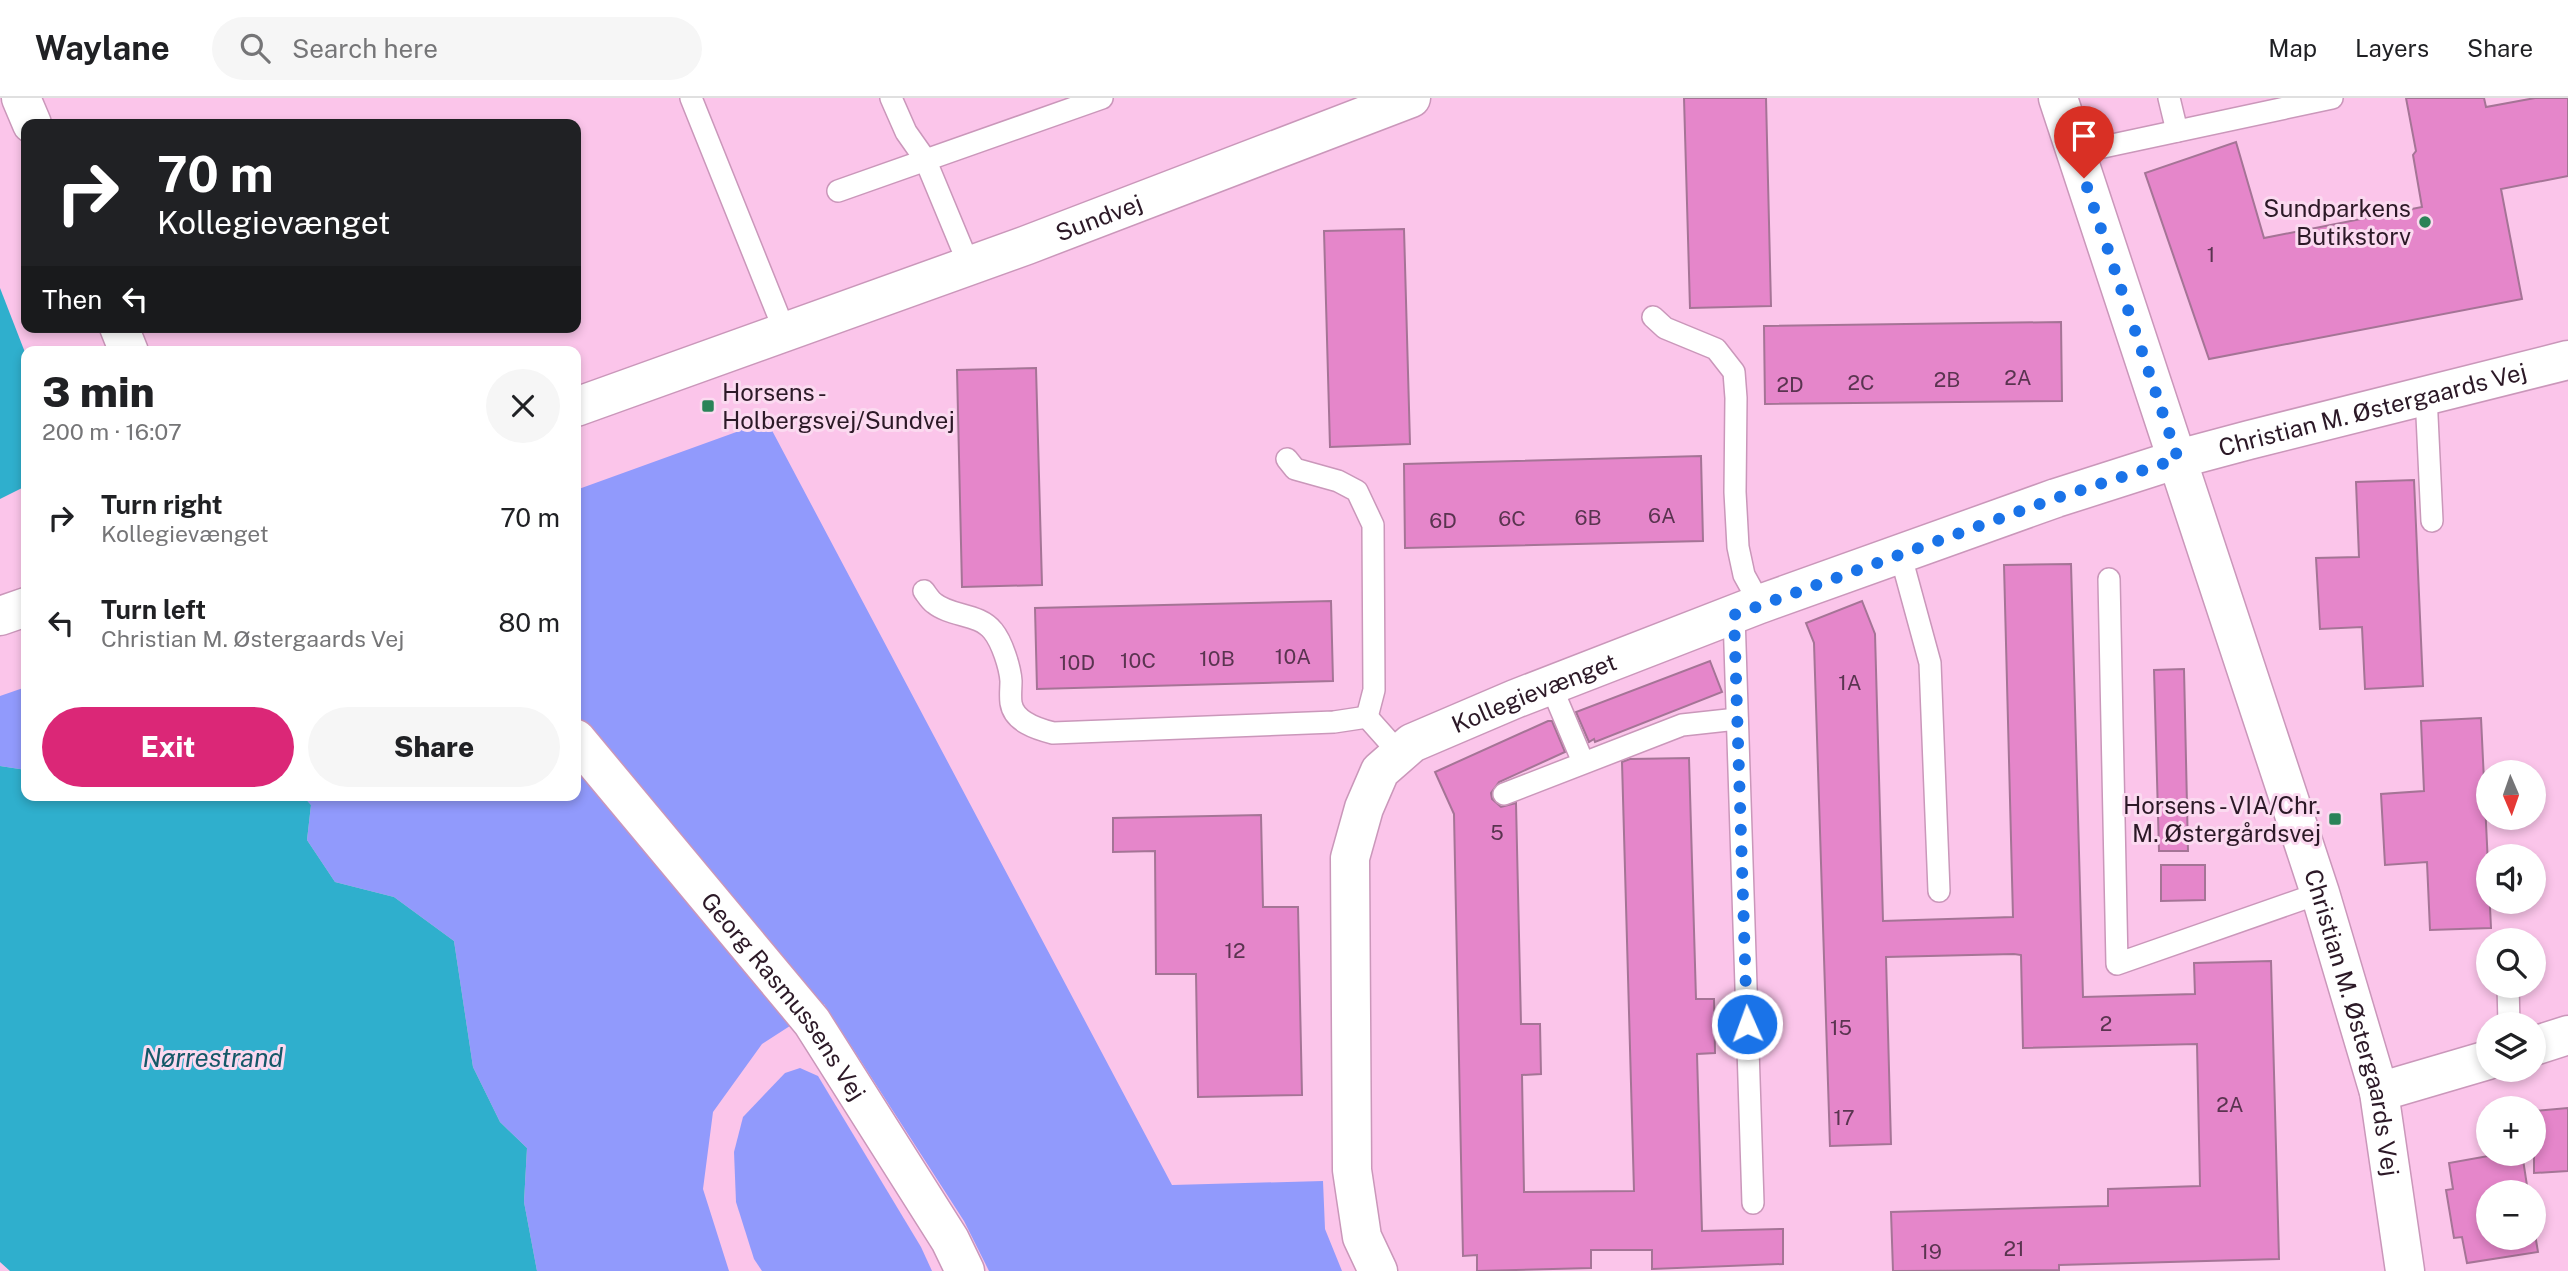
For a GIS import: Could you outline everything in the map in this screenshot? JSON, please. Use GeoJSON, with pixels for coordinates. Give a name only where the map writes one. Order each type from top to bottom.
{"type":"FeatureCollection","features":[{"type":"Feature","properties":{"kind":"street"},"geometry":{"type":"LineString","coordinates":[[21,98],[30,119]]}},
{"type":"Feature","properties":{"kind":"street","name":"Sundvej"},"geometry":{"type":"LineString","coordinates":[[581,405],[969,265],[1411,98]]}},
{"type":"Feature","properties":{"kind":"street","name":"Christian M. Østergaards Vej"},"geometry":{"type":"LineString","coordinates":[[2058,98],[2320,893],[2379,1092],[2405,1271]]}},
{"type":"Feature","properties":{"kind":"street","name":"Christian M. Østergaards Vej"},"geometry":{"type":"LineString","coordinates":[[2178,459],[2568,360]]}},
{"type":"Feature","properties":{"kind":"street","name":"Kollegievænget"},"geometry":{"type":"LineString","coordinates":[[1378,1271],[1362,1237],[1352,1170],[1350,858],[1364,808],[1380,771],[1412,743],[1747,609],[2056,498],[2178,459]]}},
{"type":"Feature","properties":{"kind":"street"},"geometry":{"type":"LineString","coordinates":[[0,616],[21,609]]}},
{"type":"Feature","properties":{"kind":"street","name":"Georg Rasmussens Vej"},"geometry":{"type":"LineString","coordinates":[[581,745],[811,1022],[950,1240],[965,1271]]}},
{"type":"Feature","properties":{"kind":"street"},"geometry":{"type":"LineString","coordinates":[[2546,1042],[2568,1035]]}},
{"type":"Feature","properties":{"kind":"street"},"geometry":{"type":"LineString","coordinates":[[2379,1092],[2476,1064]]}},
{"type":"Feature","properties":{"kind":"lane"},"geometry":{"type":"LineString","coordinates":[[691,98],[785,332]]}},
{"type":"Feature","properties":{"kind":"lane"},"geometry":{"type":"LineString","coordinates":[[891,98],[906,132],[925,159],[969,265]]}},
{"type":"Feature","properties":{"kind":"lane"},"geometry":{"type":"LineString","coordinates":[[838,191],[1102,98]]}},
{"type":"Feature","properties":{"kind":"lane"},"geometry":{"type":"LineString","coordinates":[[2169,98],[2177,131]]}},
{"type":"Feature","properties":{"kind":"lane"},"geometry":{"type":"LineString","coordinates":[[2075,153],[2332,98]]}},
{"type":"Feature","properties":{"kind":"lane"},"geometry":{"type":"LineString","coordinates":[[1653,317],[1665,328],[1716,349],[1734,372],[1738,547],[1747,609],[1737,719],[1753,1203]]}},
{"type":"Feature","properties":{"kind":"lane"},"geometry":{"type":"LineString","coordinates":[[2426,395],[2432,521]]}},
{"type":"Feature","properties":{"kind":"lane"},"geometry":{"type":"LineString","coordinates":[[1287,459],[1295,469],[1338,481],[1357,491],[1373,525],[1374,691],[1367,717]]}},
{"type":"Feature","properties":{"kind":"lane"},"geometry":{"type":"LineString","coordinates":[[1900,553],[1930,663],[1939,891]]}},
{"type":"Feature","properties":{"kind":"lane"},"geometry":{"type":"LineString","coordinates":[[2109,579],[2117,964],[2320,893]]}},
{"type":"Feature","properties":{"kind":"lane"},"geometry":{"type":"LineString","coordinates":[[924,591],[934,603],[951,612],[973,618],[992,629],[1004,654],[1011,678],[1011,706],[1021,719],[1034,728],[1052,733],[1334,722],[1367,717]]}},
{"type":"Feature","properties":{"kind":"lane"},"geometry":{"type":"LineString","coordinates":[[1551,686],[1583,762]]}},
{"type":"Feature","properties":{"kind":"lane"},"geometry":{"type":"LineString","coordinates":[[1367,717],[1400,754]]}},
{"type":"Feature","properties":{"kind":"lane"},"geometry":{"type":"LineString","coordinates":[[1504,794],[1682,725],[1737,719]]}},
{"type":"Feature","properties":{"kind":"shaded area"},"geometry":{"type":"Polygon","coordinates":[[[767,421],[1172,1185],[1323,1181],[1325,1229],[1342,1271],[989,1271],[964,1221],[824,1004],[762,1044],[713,1112],[703,1189],[729,1271],[537,1271],[524,1202],[527,1148],[500,1122],[473,1067],[454,941],[394,897],[335,882],[307,840],[311,805],[307,801],[581,801],[581,488],[767,421]]]}},
{"type":"Feature","properties":{"kind":"shaded area"},"geometry":{"type":"Polygon","coordinates":[[[21,689],[21,769],[0,766],[0,696],[21,689]]]}},
{"type":"Feature","properties":{"kind":"shaded area"},"geometry":{"type":"Polygon","coordinates":[[[800,1068],[818,1076],[921,1247],[932,1271],[762,1271],[754,1259],[736,1202],[734,1152],[743,1117],[785,1073],[800,1068]]]}},
{"type":"Feature","properties":{"kind":"water"},"geometry":{"type":"Polygon","coordinates":[[[0,288],[23,346],[21,488],[0,499],[0,288]]]}},
{"type":"Feature","properties":{"kind":"water","name":"Nørrestrand"},"geometry":{"type":"Polygon","coordinates":[[[0,766],[21,769],[21,801],[307,801],[311,805],[307,840],[335,882],[394,897],[454,941],[473,1067],[500,1122],[527,1148],[524,1202],[537,1271],[10,1271],[0,1262],[0,766]]]}},
{"type":"Feature","properties":{"kind":"building"},"geometry":{"type":"Polygon","coordinates":[[[1684,98],[1766,98],[1771,306],[1690,308],[1684,98]]]}},
{"type":"Feature","properties":{"kind":"building","name":"Sundparkens Butikstorv"},"geometry":{"type":"Polygon","coordinates":[[[2406,98],[2484,98],[2486,107],[2535,98],[2568,98],[2568,176],[2501,189],[2522,299],[2209,359],[2145,173],[2236,142],[2264,238],[2422,207],[2413,155],[2416,151],[2406,98]]]}},
{"type":"Feature","properties":{"kind":"building"},"geometry":{"type":"Polygon","coordinates":[[[1404,229],[1410,444],[1330,447],[1324,231],[1404,229]]]}},
{"type":"Feature","properties":{"kind":"building"},"geometry":{"type":"Polygon","coordinates":[[[2061,322],[2062,401],[1765,404],[1764,326],[2061,322]]]}},
{"type":"Feature","properties":{"kind":"building"},"geometry":{"type":"Polygon","coordinates":[[[1036,368],[1042,585],[962,587],[957,370],[1036,368]]]}},
{"type":"Feature","properties":{"kind":"building"},"geometry":{"type":"Polygon","coordinates":[[[1701,456],[1703,541],[1405,548],[1404,464],[1701,456]]]}},
{"type":"Feature","properties":{"kind":"building"},"geometry":{"type":"Polygon","coordinates":[[[2414,480],[2423,686],[2365,689],[2362,627],[2320,629],[2316,558],[2359,557],[2356,482],[2414,480]]]}},
{"type":"Feature","properties":{"kind":"building"},"geometry":{"type":"Polygon","coordinates":[[[2071,564],[2083,997],[2195,994],[2194,963],[2271,961],[2279,1259],[2059,1265],[2059,1270],[1893,1271],[1891,1212],[2108,1206],[2108,1189],[2200,1186],[2197,1044],[2023,1048],[2021,955],[2014,954],[1886,957],[1891,1144],[1830,1146],[1814,643],[1806,623],[1862,601],[1875,634],[1883,921],[2013,917],[2004,565],[2071,564]]]}},
{"type":"Feature","properties":{"kind":"building"},"geometry":{"type":"Polygon","coordinates":[[[1331,601],[1333,681],[1037,689],[1035,608],[1331,601]]]}},
{"type":"Feature","properties":{"kind":"building"},"geometry":{"type":"Polygon","coordinates":[[[1710,661],[1722,692],[1595,742],[1594,739],[1589,742],[1576,712],[1710,661]]]}},
{"type":"Feature","properties":{"kind":"building"},"geometry":{"type":"Polygon","coordinates":[[[2184,669],[2188,851],[2159,851],[2154,670],[2184,669]]]}},
{"type":"Feature","properties":{"kind":"building"},"geometry":{"type":"Polygon","coordinates":[[[2481,718],[2483,760],[2476,760],[2476,830],[2486,830],[2487,844],[2476,844],[2476,914],[2490,914],[2491,928],[2430,930],[2427,862],[2385,865],[2381,794],[2424,791],[2421,721],[2481,718]]]}},
{"type":"Feature","properties":{"kind":"building"},"geometry":{"type":"Polygon","coordinates":[[[1552,721],[1565,752],[1499,782],[1491,793],[1492,799],[1501,807],[1516,803],[1521,1024],[1540,1024],[1541,1074],[1522,1075],[1524,1192],[1634,1191],[1622,762],[1630,759],[1689,758],[1696,999],[1714,999],[1715,1053],[1697,1054],[1702,1231],[1783,1229],[1783,1264],[1652,1269],[1652,1250],[1591,1250],[1591,1268],[1477,1271],[1477,1255],[1463,1256],[1454,814],[1435,772],[1552,721]]]}},
{"type":"Feature","properties":{"kind":"building"},"geometry":{"type":"Polygon","coordinates":[[[1261,815],[1263,907],[1298,907],[1302,1095],[1198,1097],[1196,974],[1156,974],[1155,851],[1113,852],[1113,818],[1261,815]]]}},
{"type":"Feature","properties":{"kind":"building"},"geometry":{"type":"Polygon","coordinates":[[[2161,865],[2205,865],[2205,900],[2161,901],[2161,865]]]}},
{"type":"Feature","properties":{"kind":"building"},"geometry":{"type":"Polygon","coordinates":[[[2568,1108],[2568,1171],[2534,1173],[2534,1166],[2546,1166],[2546,1110],[2568,1108]]]}},
{"type":"Feature","properties":{"kind":"building"},"geometry":{"type":"Polygon","coordinates":[[[2476,1158],[2476,1166],[2524,1166],[2526,1180],[2476,1180],[2476,1250],[2538,1252],[2467,1263],[2462,1237],[2454,1238],[2446,1190],[2453,1189],[2449,1163],[2476,1158]]]}},
{"type":"Feature","properties":{"kind":"place","name":"Sundparkens Butikstorv"},"geometry":{"type":"Point","coordinates":[2425,222]}},
{"type":"Feature","properties":{"kind":"place","name":"Horsens - Holbergsvej/Sundvej"},"geometry":{"type":"Point","coordinates":[708,406]}},
{"type":"Feature","properties":{"kind":"place","name":"Horsens - VIA/Chr. M. Østergårdsvej"},"geometry":{"type":"Point","coordinates":[2335,819]}},
{"type":"Feature","properties":{"kind":"route"},"geometry":{"type":"LineString","coordinates":[[1747,1024],[1734,615],[2056,498],[2178,459],[2084,178]]}}]}
